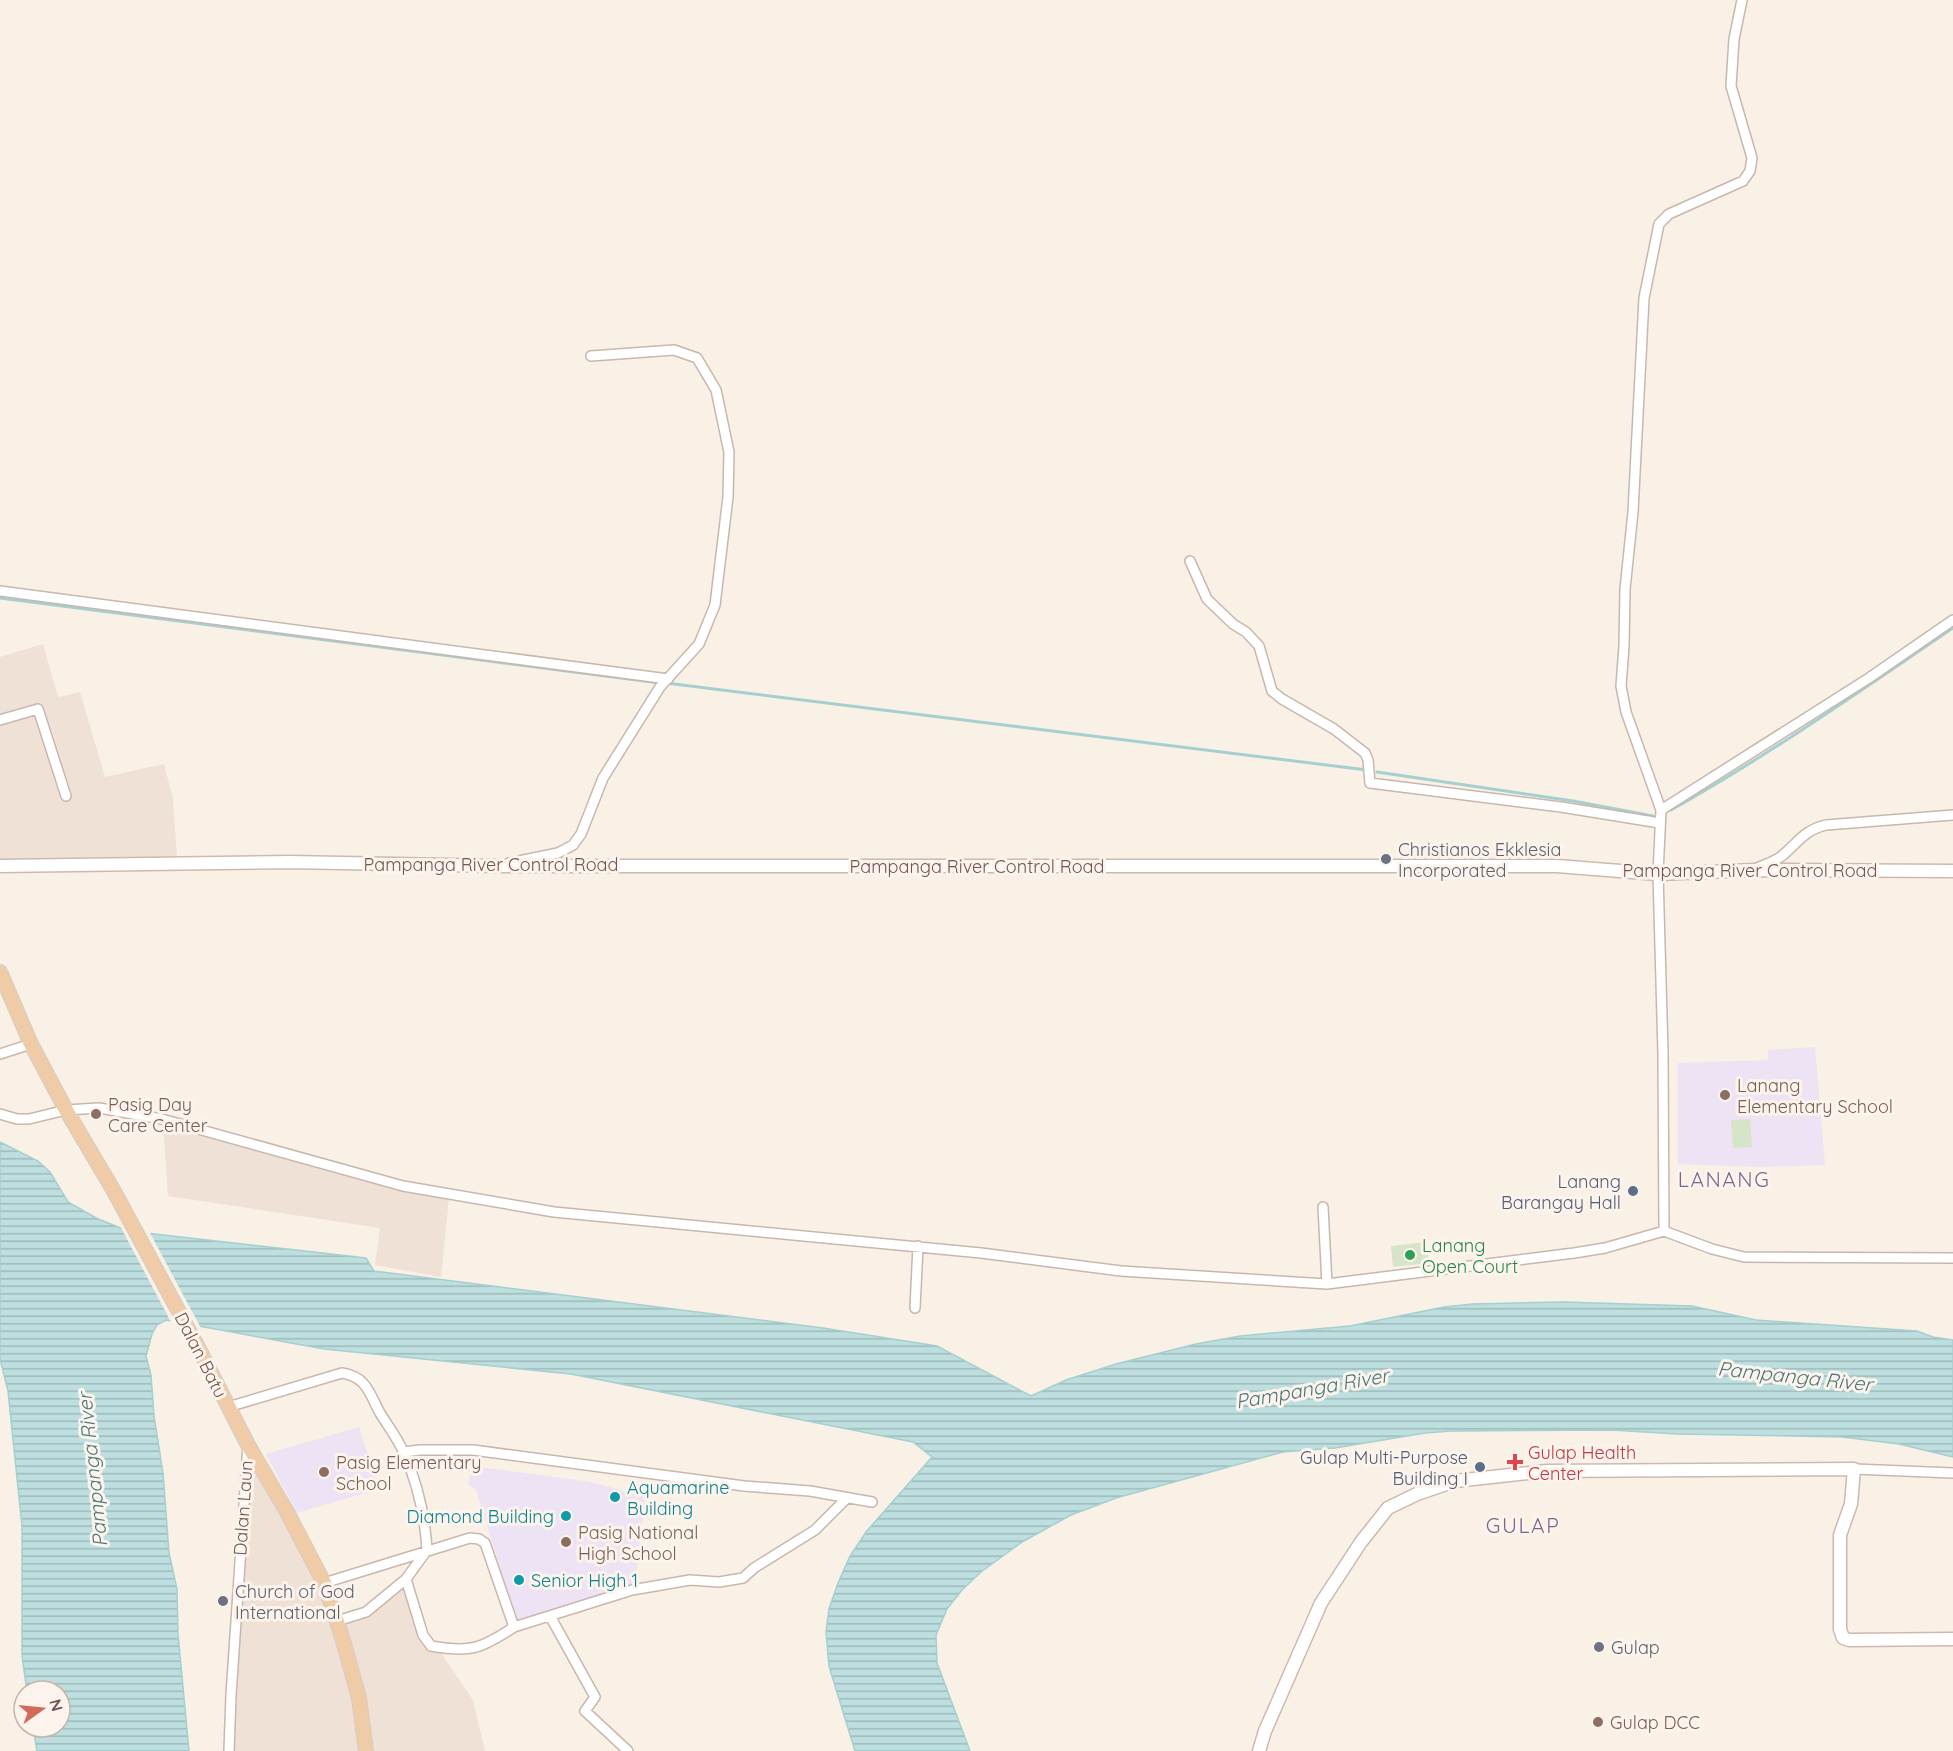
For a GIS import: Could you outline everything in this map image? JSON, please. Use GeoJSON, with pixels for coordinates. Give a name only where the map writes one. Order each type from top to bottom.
{"type":"FeatureCollection","features":[{"type":"Feature","properties":{"kind":"main road","name":"Pampanga River Control Road"},"geometry":{"type":"LineString","coordinates":[[0,866],[289,862],[501,866],[1557,866],[1658,874],[1755,870],[1953,871]]}},
{"type":"Feature","properties":{"kind":"main road","name":"Dalan Batu"},"geometry":{"type":"LineString","coordinates":[[0,972],[31,1044],[66,1110],[115,1192],[248,1445],[287,1512],[324,1583],[358,1698],[366,1751]]}},
{"type":"Feature","properties":{"kind":"main road"},"geometry":{"type":"LineString","coordinates":[[1259,1751],[1264,1731],[1321,1603],[1361,1542],[1388,1508],[1417,1494],[1455,1481],[1547,1471],[1854,1469],[1851,1504],[1840,1535],[1840,1629],[1843,1638],[1849,1640],[1953,1639]]}},
{"type":"Feature","properties":{"kind":"street"},"geometry":{"type":"LineString","coordinates":[[1664,1231],[1663,1053],[1658,874],[1661,810],[1626,712],[1621,686],[1624,589],[1633,512],[1644,298],[1659,224],[1669,214],[1743,181],[1750,171],[1752,158],[1731,87],[1734,39],[1742,0]]}},
{"type":"Feature","properties":{"kind":"street"},"geometry":{"type":"LineString","coordinates":[[501,866],[558,853],[573,845],[581,834],[603,778],[664,682],[699,645],[715,604],[728,497],[729,452],[716,390],[697,358],[674,350],[591,356]]}},
{"type":"Feature","properties":{"kind":"street"},"geometry":{"type":"LineString","coordinates":[[1190,561],[1208,599],[1233,624],[1246,632],[1259,645],[1272,691],[1334,729],[1365,753],[1368,760],[1370,783],[1561,807],[1660,823]]}},
{"type":"Feature","properties":{"kind":"street"},"geometry":{"type":"LineString","coordinates":[[0,591],[664,682]]}},
{"type":"Feature","properties":{"kind":"street"},"geometry":{"type":"LineString","coordinates":[[1661,810],[1869,678],[1953,620]]}},
{"type":"Feature","properties":{"kind":"street"},"geometry":{"type":"LineString","coordinates":[[0,720],[38,709],[66,796]]}},
{"type":"Feature","properties":{"kind":"street"},"geometry":{"type":"LineString","coordinates":[[1755,870],[1779,858],[1800,837],[1813,828],[1953,815]]}},
{"type":"Feature","properties":{"kind":"street"},"geometry":{"type":"LineString","coordinates":[[0,1054],[31,1044]]}},
{"type":"Feature","properties":{"kind":"street"},"geometry":{"type":"LineString","coordinates":[[0,1114],[16,1119],[29,1119],[66,1110],[99,1108],[162,1119],[403,1186],[554,1212],[918,1246],[1121,1271],[1327,1284],[1574,1253],[1605,1248],[1664,1231],[1712,1249],[1744,1257],[1953,1258]]}},
{"type":"Feature","properties":{"kind":"street"},"geometry":{"type":"LineString","coordinates":[[1323,1207],[1327,1284]]}},
{"type":"Feature","properties":{"kind":"street"},"geometry":{"type":"LineString","coordinates":[[915,1308],[918,1246]]}},
{"type":"Feature","properties":{"kind":"street"},"geometry":{"type":"LineString","coordinates":[[228,1407],[342,1373],[354,1375],[365,1383],[404,1452],[418,1493],[425,1526],[427,1551],[406,1578],[366,1612],[337,1621]]}},
{"type":"Feature","properties":{"kind":"street","name":"Dalan Laun"},"geometry":{"type":"LineString","coordinates":[[229,1751],[248,1445]]}},
{"type":"Feature","properties":{"kind":"street"},"geometry":{"type":"LineString","coordinates":[[404,1452],[473,1450],[744,1486],[810,1491],[872,1502]]}},
{"type":"Feature","properties":{"kind":"street"},"geometry":{"type":"LineString","coordinates":[[1854,1469],[1953,1473]]}},
{"type":"Feature","properties":{"kind":"street"},"geometry":{"type":"LineString","coordinates":[[406,1578],[423,1635],[430,1646],[472,1650],[514,1627],[632,1590],[690,1580],[719,1582],[743,1578],[815,1530],[846,1499]]}},
{"type":"Feature","properties":{"kind":"street"},"geometry":{"type":"LineString","coordinates":[[324,1583],[470,1538],[479,1539],[485,1543],[514,1627]]}},
{"type":"Feature","properties":{"kind":"street"},"geometry":{"type":"LineString","coordinates":[[550,1616],[595,1698],[585,1711],[628,1751]]}},
{"type":"Feature","properties":{"kind":"shaded area"},"geometry":{"type":"Polygon","coordinates":[[[43,644],[58,697],[80,692],[105,777],[164,764],[173,799],[177,859],[0,862],[0,657],[43,644]]]}},
{"type":"Feature","properties":{"kind":"shaded area","name":"Lanang Elementary School"},"geometry":{"type":"Polygon","coordinates":[[[1815,1047],[1825,1165],[1761,1167],[1678,1164],[1678,1063],[1768,1060],[1768,1050],[1815,1047]]]}},
{"type":"Feature","properties":{"kind":"shaded area"},"geometry":{"type":"Polygon","coordinates":[[[163,1123],[449,1198],[441,1277],[375,1265],[380,1228],[168,1196],[163,1123]]]}},
{"type":"Feature","properties":{"kind":"shaded area","name":"Pasig Elementary School"},"geometry":{"type":"Polygon","coordinates":[[[359,1427],[379,1489],[297,1513],[266,1454],[359,1427]]]}},
{"type":"Feature","properties":{"kind":"shaded area"},"geometry":{"type":"Polygon","coordinates":[[[251,1459],[316,1582],[332,1624],[350,1687],[361,1751],[233,1751],[234,1700],[251,1459]]]}},
{"type":"Feature","properties":{"kind":"shaded area","name":"Pasig National High School"},"geometry":{"type":"Polygon","coordinates":[[[472,1466],[591,1482],[645,1497],[635,1586],[517,1622],[476,1490],[468,1484],[472,1466]]]}},
{"type":"Feature","properties":{"kind":"shaded area"},"geometry":{"type":"Polygon","coordinates":[[[406,1583],[429,1648],[441,1653],[473,1700],[485,1751],[372,1751],[362,1689],[342,1621],[406,1583]]]}},
{"type":"Feature","properties":{"kind":"green space"},"geometry":{"type":"Polygon","coordinates":[[[1750,1119],[1752,1147],[1733,1148],[1731,1120],[1750,1119]]]}},
{"type":"Feature","properties":{"kind":"green space","name":"Lanang Open Court"},"geometry":{"type":"Polygon","coordinates":[[[1426,1242],[1429,1263],[1393,1267],[1391,1246],[1426,1242]]]}},
{"type":"Feature","properties":{"kind":"water","name":"Pampanga River"},"geometry":{"type":"Polygon","coordinates":[[[0,1142],[38,1161],[50,1172],[68,1202],[96,1218],[128,1231],[366,1258],[374,1271],[823,1328],[937,1346],[1031,1396],[1066,1380],[1116,1364],[1196,1344],[1240,1336],[1350,1326],[1444,1307],[1473,1304],[1563,1302],[1692,1306],[1756,1320],[1917,1331],[1933,1337],[1953,1340],[1953,1457],[1899,1444],[1842,1437],[1678,1434],[1611,1430],[1451,1431],[1335,1448],[1283,1452],[1116,1498],[1071,1515],[1022,1542],[981,1572],[962,1590],[947,1609],[936,1635],[937,1663],[970,1751],[855,1751],[829,1666],[826,1632],[829,1609],[850,1556],[866,1532],[932,1457],[913,1442],[571,1374],[324,1349],[166,1320],[157,1325],[152,1334],[146,1356],[151,1375],[154,1416],[163,1473],[169,1553],[177,1589],[178,1634],[189,1751],[37,1751],[35,1739],[72,1739],[72,1679],[25,1679],[22,1656],[22,1526],[8,1391],[0,1359],[0,1142]]]}},
{"type":"Feature","properties":{"kind":"pier"},"geometry":{"type":"Polygon","coordinates":[[[119,1224],[128,1228],[149,1231],[202,1330],[172,1324],[119,1224]]]}},
{"type":"Feature","properties":{"kind":"waterway"},"geometry":{"type":"LineString","coordinates":[[0,598],[660,683]]}},
{"type":"Feature","properties":{"kind":"waterway"},"geometry":{"type":"LineString","coordinates":[[1671,810],[1779,745],[1953,628]]}},
{"type":"Feature","properties":{"kind":"waterway"},"geometry":{"type":"LineString","coordinates":[[666,683],[1367,770]]}},
{"type":"Feature","properties":{"kind":"waterway"},"geometry":{"type":"LineString","coordinates":[[1377,772],[1573,801],[1653,816]]}},
{"type":"Feature","properties":{"kind":"place","name":"Christianos Ekklesia Incorporated"},"geometry":{"type":"Point","coordinates":[1386,859]}},
{"type":"Feature","properties":{"kind":"place","name":"Lanang Elementary School"},"geometry":{"type":"Point","coordinates":[1725,1095]}},
{"type":"Feature","properties":{"kind":"place","name":"Pasig Day Care Center"},"geometry":{"type":"Point","coordinates":[96,1114]}},
{"type":"Feature","properties":{"kind":"place","name":"Lanang Barangay Hall"},"geometry":{"type":"Point","coordinates":[1633,1191]}},
{"type":"Feature","properties":{"kind":"place","name":"Lanang Open Court"},"geometry":{"type":"Point","coordinates":[1410,1255]}},
{"type":"Feature","properties":{"kind":"place","name":"Gulap Health Center"},"geometry":{"type":"Point","coordinates":[1515,1462]}},
{"type":"Feature","properties":{"kind":"place","name":"Gulap Multi-Purpose Building I"},"geometry":{"type":"Point","coordinates":[1480,1467]}},
{"type":"Feature","properties":{"kind":"place","name":"Pasig Elementary School"},"geometry":{"type":"Point","coordinates":[324,1472]}},
{"type":"Feature","properties":{"kind":"place","name":"Aquamarine Building"},"geometry":{"type":"Point","coordinates":[615,1497]}},
{"type":"Feature","properties":{"kind":"place","name":"Diamond Building"},"geometry":{"type":"Point","coordinates":[566,1516]}},
{"type":"Feature","properties":{"kind":"place","name":"Pasig National High School"},"geometry":{"type":"Point","coordinates":[566,1542]}},
{"type":"Feature","properties":{"kind":"place","name":"Senior High 1"},"geometry":{"type":"Point","coordinates":[519,1580]}},
{"type":"Feature","properties":{"kind":"place","name":"Church of God International"},"geometry":{"type":"Point","coordinates":[223,1601]}},
{"type":"Feature","properties":{"kind":"place","name":"Gulap"},"geometry":{"type":"Point","coordinates":[1599,1647]}},
{"type":"Feature","properties":{"kind":"place","name":"Gulap DCC"},"geometry":{"type":"Point","coordinates":[1598,1722]}},
{"type":"Feature","properties":{"kind":"district","name":"LANANG"},"geometry":{"type":"Point","coordinates":[1724,1179]}},
{"type":"Feature","properties":{"kind":"district","name":"GULAP"},"geometry":{"type":"Point","coordinates":[1523,1525]}}]}
